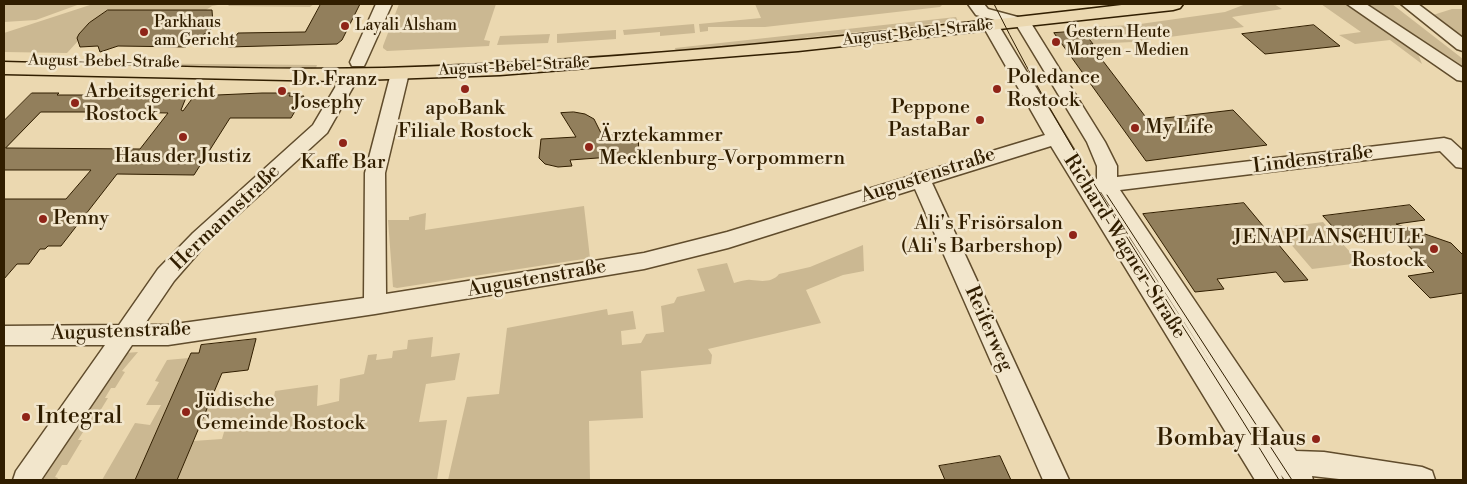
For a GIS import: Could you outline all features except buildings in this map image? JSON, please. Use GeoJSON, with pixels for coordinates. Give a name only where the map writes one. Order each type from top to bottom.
{"type":"FeatureCollection","features":[{"type":"Feature","properties":{"kind":"main road"},"geometry":{"type":"LineString","coordinates":[[983,14],[1055,4]]}},
{"type":"Feature","properties":{"kind":"main road","name":"August-Bebel-Straße"},"geometry":{"type":"LineString","coordinates":[[4,68],[220,74],[355,68],[670,48],[983,14],[1023,23],[1173,4]]}},
{"type":"Feature","properties":{"kind":"main road","name":"August-Bebel-Straße"},"geometry":{"type":"LineString","coordinates":[[4,60],[355,68],[400,73],[679,56],[967,28],[983,14]]}},
{"type":"Feature","properties":{"kind":"street","name":"Hermannstraße"},"geometry":{"type":"LineString","coordinates":[[26,480],[124,335],[184,254],[320,129],[355,68],[384,4]]}},
{"type":"Feature","properties":{"kind":"street"},"geometry":{"type":"LineString","coordinates":[[1355,4],[1387,22],[1463,76]]}},
{"type":"Feature","properties":{"kind":"street"},"geometry":{"type":"LineString","coordinates":[[1409,4],[1463,46]]}},
{"type":"Feature","properties":{"kind":"street","name":"Richard-Wagner-Straße"},"geometry":{"type":"LineString","coordinates":[[983,14],[1055,138],[1100,180],[1286,474]]}},
{"type":"Feature","properties":{"kind":"street","name":"Richard-Wagner-Straße"},"geometry":{"type":"LineString","coordinates":[[1023,23],[1096,142],[1100,180],[1249,446],[1266,459],[1275,462],[1286,474]]}},
{"type":"Feature","properties":{"kind":"street"},"geometry":{"type":"LineString","coordinates":[[375,305],[375,173],[400,73]]}},
{"type":"Feature","properties":{"kind":"street","name":"Augustenstraße"},"geometry":{"type":"LineString","coordinates":[[4,335],[168,335],[375,305],[600,268],[687,251],[1055,138]]}},
{"type":"Feature","properties":{"kind":"street","name":"Lindenstraße"},"geometry":{"type":"LineString","coordinates":[[1100,180],[1157,180],[1444,144],[1463,162]]}},
{"type":"Feature","properties":{"kind":"street","name":"Reiferweg"},"geometry":{"type":"LineString","coordinates":[[920,178],[1056,480]]}},
{"type":"Feature","properties":{"kind":"street"},"geometry":{"type":"LineString","coordinates":[[1286,474],[1324,464],[1422,480]]}},
{"type":"Feature","properties":{"kind":"shaded area"},"geometry":{"type":"Polygon","coordinates":[[[4,4],[80,4],[36,20],[4,22],[4,4]]]}},
{"type":"Feature","properties":{"kind":"shaded area"},"geometry":{"type":"Polygon","coordinates":[[[93,4],[224,4],[212,6],[206,10],[89,23],[79,34],[78,41],[67,53],[4,52],[4,33],[93,4]]]}},
{"type":"Feature","properties":{"kind":"shaded area"},"geometry":{"type":"Polygon","coordinates":[[[230,4],[314,4],[310,7],[228,6],[230,4]]]}},
{"type":"Feature","properties":{"kind":"shaded area"},"geometry":{"type":"Polygon","coordinates":[[[399,4],[496,4],[484,40],[490,41],[489,46],[387,51],[383,46],[399,4]]]}},
{"type":"Feature","properties":{"kind":"shaded area"},"geometry":{"type":"Polygon","coordinates":[[[755,4],[943,4],[940,7],[765,27],[708,27],[708,31],[700,32],[699,24],[761,18],[755,4]]]}},
{"type":"Feature","properties":{"kind":"shaded area"},"geometry":{"type":"Polygon","coordinates":[[[1246,4],[1274,4],[1282,9],[1232,17],[1244,27],[1132,42],[1093,44],[1083,31],[1088,27],[1133,25],[1225,12],[1246,4]]]}},
{"type":"Feature","properties":{"kind":"shaded area"},"geometry":{"type":"Polygon","coordinates":[[[1321,4],[1344,4],[1398,35],[1417,51],[1422,64],[1390,40],[1355,44],[1339,35],[1361,32],[1321,4]]]}},
{"type":"Feature","properties":{"kind":"shaded area"},"geometry":{"type":"Polygon","coordinates":[[[1367,4],[1392,4],[1463,59],[1463,66],[1367,4]]]}},
{"type":"Feature","properties":{"kind":"shaded area"},"geometry":{"type":"Polygon","coordinates":[[[1452,9],[1463,9],[1463,36],[1433,15],[1452,9]]]}},
{"type":"Feature","properties":{"kind":"shaded area"},"geometry":{"type":"Polygon","coordinates":[[[956,17],[958,21],[676,52],[675,48],[956,17]]]}},
{"type":"Feature","properties":{"kind":"shaded area"},"geometry":{"type":"Polygon","coordinates":[[[694,24],[695,33],[660,36],[660,32],[624,35],[623,30],[694,24]]]}},
{"type":"Feature","properties":{"kind":"shaded area"},"geometry":{"type":"Polygon","coordinates":[[[616,30],[616,39],[557,43],[557,34],[616,30]]]}},
{"type":"Feature","properties":{"kind":"shaded area"},"geometry":{"type":"Polygon","coordinates":[[[550,34],[548,43],[497,45],[500,36],[550,34]]]}},
{"type":"Feature","properties":{"kind":"shaded area"},"geometry":{"type":"Polygon","coordinates":[[[664,51],[665,54],[527,64],[528,60],[664,51]]]}},
{"type":"Feature","properties":{"kind":"shaded area"},"geometry":{"type":"Polygon","coordinates":[[[98,63],[317,65],[316,68],[95,65],[98,63]]]}},
{"type":"Feature","properties":{"kind":"shaded area"},"geometry":{"type":"Polygon","coordinates":[[[584,206],[590,258],[397,288],[393,287],[388,220],[409,220],[409,217],[426,213],[425,230],[584,206]]]}},
{"type":"Feature","properties":{"kind":"shaded area"},"geometry":{"type":"Polygon","coordinates":[[[1323,222],[1360,263],[1312,269],[1277,228],[1323,222]]]}},
{"type":"Feature","properties":{"kind":"shaded area"},"geometry":{"type":"Polygon","coordinates":[[[863,245],[864,271],[843,275],[806,290],[821,323],[708,349],[712,355],[711,364],[641,371],[643,418],[589,421],[590,480],[448,480],[467,397],[499,394],[507,328],[607,309],[608,315],[633,311],[636,329],[621,331],[622,345],[641,343],[646,334],[664,332],[661,306],[674,303],[677,297],[705,291],[697,269],[727,263],[734,283],[747,280],[766,281],[773,279],[779,274],[810,267],[863,245]]]}},
{"type":"Feature","properties":{"kind":"shaded area"},"geometry":{"type":"Polygon","coordinates":[[[433,337],[431,357],[460,353],[455,380],[426,384],[419,422],[447,420],[437,480],[177,480],[193,441],[222,439],[226,425],[199,427],[212,397],[261,394],[260,399],[274,397],[275,391],[318,385],[317,406],[339,401],[340,379],[364,374],[368,355],[377,354],[376,360],[392,358],[393,351],[407,349],[408,340],[433,337]]]}},
{"type":"Feature","properties":{"kind":"shaded area"},"geometry":{"type":"Polygon","coordinates":[[[138,352],[122,371],[125,372],[115,388],[111,388],[105,398],[108,398],[89,429],[85,429],[78,440],[82,440],[67,465],[62,465],[55,477],[58,478],[57,480],[43,480],[125,353],[138,352]]]}},
{"type":"Feature","properties":{"kind":"shaded area"},"geometry":{"type":"Polygon","coordinates":[[[189,358],[135,480],[102,480],[135,423],[150,425],[161,405],[146,405],[159,382],[155,381],[167,360],[189,358]]]}},
{"type":"Feature","properties":{"kind":"tram line"},"geometry":{"type":"LineString","coordinates":[[994,4],[1026,66],[1095,186],[1279,480]]}},
{"type":"Feature","properties":{"kind":"tram line"},"geometry":{"type":"LineString","coordinates":[[1107,195],[1292,480]]}},
{"type":"Feature","properties":{"kind":"place","name":"Layali Alsham"},"geometry":{"type":"Point","coordinates":[345,26]}},
{"type":"Feature","properties":{"kind":"place","name":"Parkhaus am Gericht"},"geometry":{"type":"Point","coordinates":[144,32]}},
{"type":"Feature","properties":{"kind":"place","name":"Gestern Heute Morgen - Medien"},"geometry":{"type":"Point","coordinates":[1056,42]}},
{"type":"Feature","properties":{"kind":"place","name":"apoBank Filiale Rostock"},"geometry":{"type":"Point","coordinates":[465,89]}},
{"type":"Feature","properties":{"kind":"place","name":"Poledance Rostock"},"geometry":{"type":"Point","coordinates":[997,89]}},
{"type":"Feature","properties":{"kind":"place","name":"Dr. Franz Josephy"},"geometry":{"type":"Point","coordinates":[282,91]}},
{"type":"Feature","properties":{"kind":"place","name":"Arbeitsgericht Rostock"},"geometry":{"type":"Point","coordinates":[75,103]}},
{"type":"Feature","properties":{"kind":"place","name":"Peppone PastaBar"},"geometry":{"type":"Point","coordinates":[980,120]}},
{"type":"Feature","properties":{"kind":"place","name":"My Life"},"geometry":{"type":"Point","coordinates":[1135,128]}},
{"type":"Feature","properties":{"kind":"place","name":"Haus der Justiz"},"geometry":{"type":"Point","coordinates":[183,137]}},
{"type":"Feature","properties":{"kind":"place","name":"Kaffe Bar"},"geometry":{"type":"Point","coordinates":[343,143]}},
{"type":"Feature","properties":{"kind":"place","name":"Ärztekammer Mecklenburg-Vorpommern"},"geometry":{"type":"Point","coordinates":[589,147]}},
{"type":"Feature","properties":{"kind":"place","name":"Penny"},"geometry":{"type":"Point","coordinates":[43,219]}},
{"type":"Feature","properties":{"kind":"place","name":"Ali's Frisörsalon (Ali's Barbershop)"},"geometry":{"type":"Point","coordinates":[1073,235]}},
{"type":"Feature","properties":{"kind":"place","name":"JENAPLANSCHULE Rostock"},"geometry":{"type":"Point","coordinates":[1434,249]}},
{"type":"Feature","properties":{"kind":"place","name":"Jüdische Gemeinde Rostock"},"geometry":{"type":"Point","coordinates":[186,412]}},
{"type":"Feature","properties":{"kind":"place","name":"Integral"},"geometry":{"type":"Point","coordinates":[26,417]}},
{"type":"Feature","properties":{"kind":"place","name":"Bombay Haus"},"geometry":{"type":"Point","coordinates":[1316,439]}}]}
